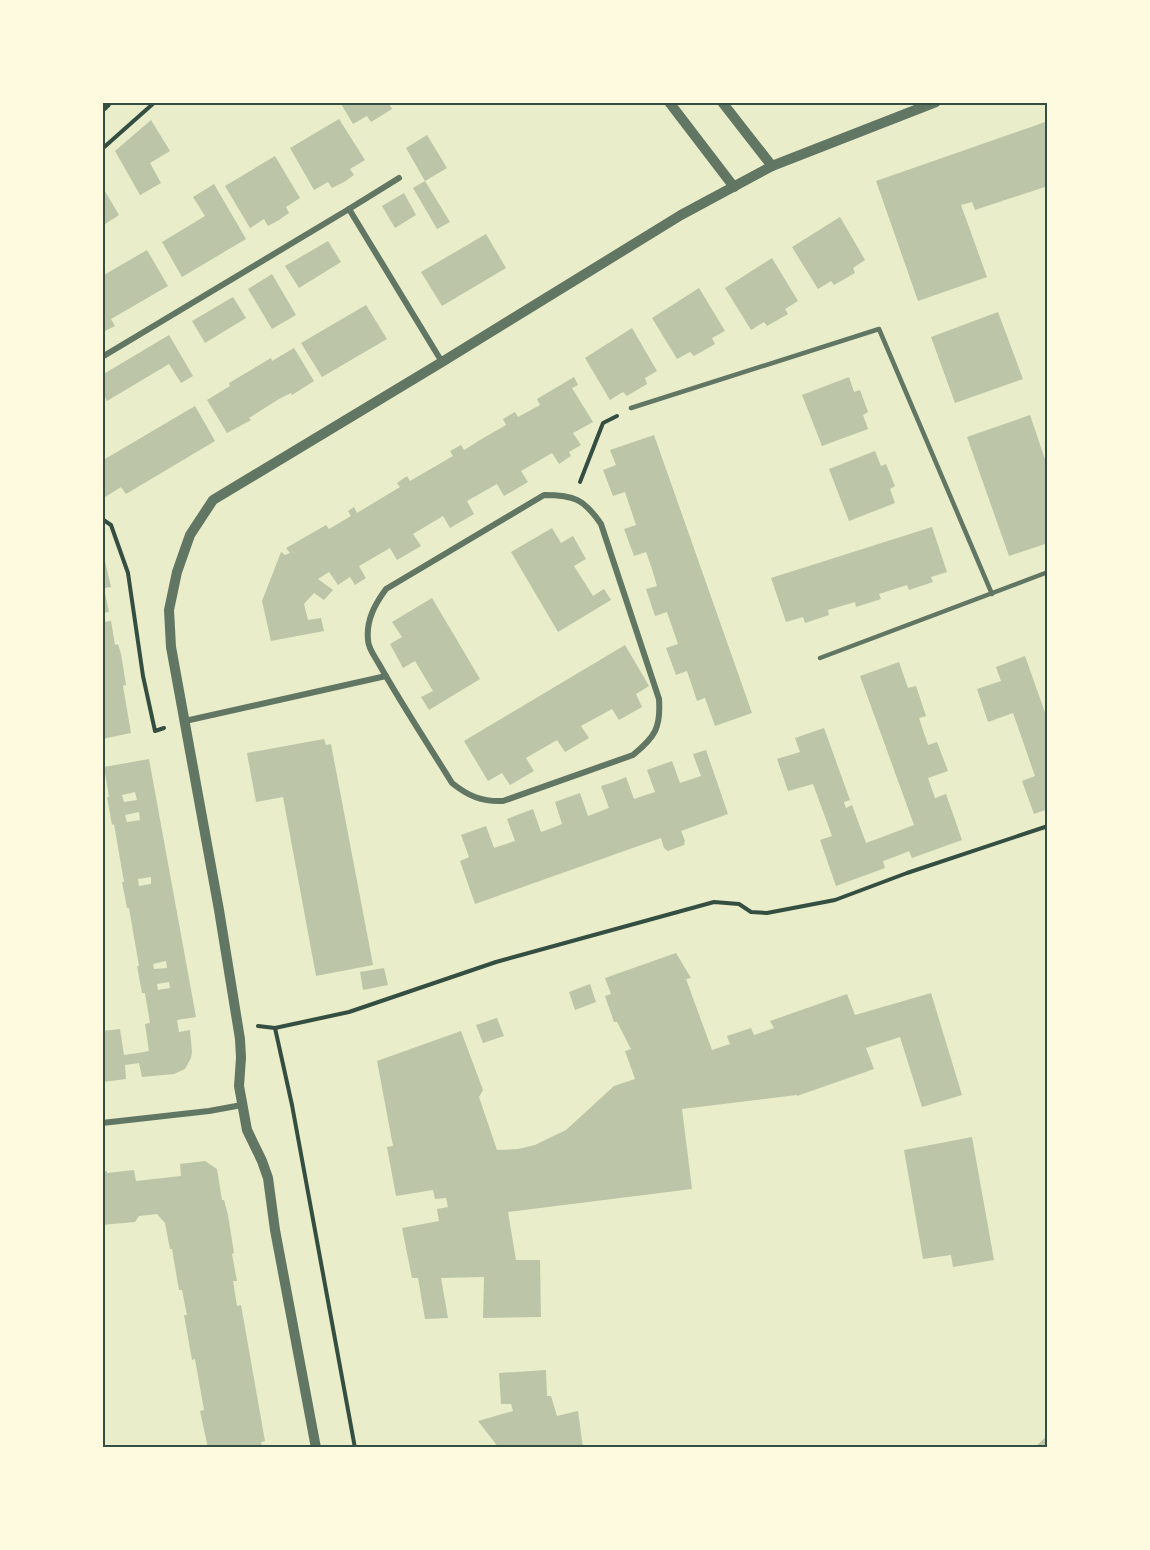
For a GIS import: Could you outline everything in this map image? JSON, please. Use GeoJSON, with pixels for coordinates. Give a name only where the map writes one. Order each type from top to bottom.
{"type":"FeatureCollection","features":[{"type":"Feature","properties":{"kind":"main road"},"geometry":{"type":"LineString","coordinates":[[102,106],[106,102]]}},
{"type":"Feature","properties":{"kind":"street"},"geometry":{"type":"LineString","coordinates":[[669,102],[734,187]]}},
{"type":"Feature","properties":{"kind":"street"},"geometry":{"type":"LineString","coordinates":[[722,102],[772,166]]}},
{"type":"Feature","properties":{"kind":"street"},"geometry":{"type":"LineString","coordinates":[[316,1448],[275,1230],[268,1178],[248,1130],[242,1105],[239,1086],[242,1058],[240,1039],[171,647],[169,610],[177,572],[190,535],[213,500],[681,215],[772,166],[936,102]]}},
{"type":"Feature","properties":{"kind":"street"},"geometry":{"type":"LineString","coordinates":[[102,357],[399,178]]}},
{"type":"Feature","properties":{"kind":"street"},"geometry":{"type":"LineString","coordinates":[[349,209],[442,362]]}},
{"type":"Feature","properties":{"kind":"street"},"geometry":{"type":"LineString","coordinates":[[544,495],[563,495],[580,501],[592,511],[601,524],[659,699],[660,716],[656,730],[646,744],[633,755],[503,801],[489,802],[463,792],[452,783],[386,676],[368,643],[368,626],[372,612],[386,589],[544,495]]}},
{"type":"Feature","properties":{"kind":"street"},"geometry":{"type":"LineString","coordinates":[[185,721],[386,676]]}},
{"type":"Feature","properties":{"kind":"street"},"geometry":{"type":"LineString","coordinates":[[102,1123],[242,1105]]}},
{"type":"Feature","properties":{"kind":"lane"},"geometry":{"type":"LineString","coordinates":[[631,408],[879,329],[992,594]]}},
{"type":"Feature","properties":{"kind":"lane"},"geometry":{"type":"LineString","coordinates":[[820,658],[1048,572]]}},
{"type":"Feature","properties":{"kind":"path"},"geometry":{"type":"LineString","coordinates":[[102,149],[155,102]]}},
{"type":"Feature","properties":{"kind":"path"},"geometry":{"type":"LineString","coordinates":[[573,499],[603,423],[631,408]]}},
{"type":"Feature","properties":{"kind":"path"},"geometry":{"type":"LineString","coordinates":[[102,519],[111,525],[128,573],[145,685],[155,731],[185,721]]}},
{"type":"Feature","properties":{"kind":"path"},"geometry":{"type":"LineString","coordinates":[[355,1448],[292,1105],[275,1028],[349,1012],[496,963],[714,902],[739,904],[752,912],[767,913],[835,900],[907,873],[1048,826]]}},
{"type":"Feature","properties":{"kind":"building"},"geometry":{"type":"Polygon","coordinates":[[[340,102],[388,102],[392,109],[371,122],[367,116],[353,124],[340,102]]]}},
{"type":"Feature","properties":{"kind":"building"},"geometry":{"type":"Polygon","coordinates":[[[339,119],[365,160],[350,169],[354,175],[344,182],[332,188],[328,182],[314,190],[290,148],[339,119]]]}},
{"type":"Feature","properties":{"kind":"building"},"geometry":{"type":"Polygon","coordinates":[[[151,120],[170,151],[150,163],[161,183],[140,195],[115,151],[151,120]]]}},
{"type":"Feature","properties":{"kind":"building"},"geometry":{"type":"Polygon","coordinates":[[[1048,121],[1048,186],[975,210],[972,202],[961,205],[987,277],[918,301],[876,181],[1048,121]]]}},
{"type":"Feature","properties":{"kind":"building"},"geometry":{"type":"Polygon","coordinates":[[[427,135],[447,168],[425,181],[406,148],[427,135]]]}},
{"type":"Feature","properties":{"kind":"building"},"geometry":{"type":"Polygon","coordinates":[[[275,156],[300,198],[286,207],[289,213],[279,220],[268,226],[264,219],[250,228],[225,186],[275,156]]]}},
{"type":"Feature","properties":{"kind":"building"},"geometry":{"type":"Polygon","coordinates":[[[425,181],[450,222],[437,229],[413,188],[425,181]]]}},
{"type":"Feature","properties":{"kind":"building"},"geometry":{"type":"Polygon","coordinates":[[[214,184],[246,239],[182,277],[162,242],[205,216],[193,197],[214,184]]]}},
{"type":"Feature","properties":{"kind":"building"},"geometry":{"type":"Polygon","coordinates":[[[102,186],[119,215],[102,226],[102,186]]]}},
{"type":"Feature","properties":{"kind":"building"},"geometry":{"type":"Polygon","coordinates":[[[404,193],[416,215],[395,228],[382,206],[404,193]]]}},
{"type":"Feature","properties":{"kind":"building"},"geometry":{"type":"Polygon","coordinates":[[[840,217],[865,260],[853,268],[855,273],[834,285],[831,281],[818,289],[792,247],[840,217]]]}},
{"type":"Feature","properties":{"kind":"building"},"geometry":{"type":"Polygon","coordinates":[[[486,234],[506,268],[442,306],[421,272],[486,234]]]}},
{"type":"Feature","properties":{"kind":"building"},"geometry":{"type":"Polygon","coordinates":[[[328,241],[341,262],[299,288],[285,266],[328,241]]]}},
{"type":"Feature","properties":{"kind":"building"},"geometry":{"type":"Polygon","coordinates":[[[147,250],[168,286],[111,319],[115,326],[103,332],[102,272],[104,275],[147,250]]]}},
{"type":"Feature","properties":{"kind":"building"},"geometry":{"type":"Polygon","coordinates":[[[772,258],[798,301],[785,309],[788,314],[767,326],[764,322],[751,330],[725,288],[772,258]]]}},
{"type":"Feature","properties":{"kind":"building"},"geometry":{"type":"Polygon","coordinates":[[[272,274],[296,315],[272,329],[248,289],[272,274]]]}},
{"type":"Feature","properties":{"kind":"building"},"geometry":{"type":"Polygon","coordinates":[[[699,288],[725,331],[712,338],[715,344],[694,356],[690,352],[677,359],[652,318],[699,288]]]}},
{"type":"Feature","properties":{"kind":"building"},"geometry":{"type":"Polygon","coordinates":[[[233,297],[246,318],[205,343],[192,321],[233,297]]]}},
{"type":"Feature","properties":{"kind":"building"},"geometry":{"type":"Polygon","coordinates":[[[366,305],[387,339],[322,377],[301,343],[366,305]]]}},
{"type":"Feature","properties":{"kind":"building"},"geometry":{"type":"Polygon","coordinates":[[[998,312],[1023,379],[955,403],[931,337],[998,312]]]}},
{"type":"Feature","properties":{"kind":"building"},"geometry":{"type":"Polygon","coordinates":[[[632,328],[657,371],[645,378],[647,384],[627,396],[623,392],[610,400],[585,358],[632,328]]]}},
{"type":"Feature","properties":{"kind":"building"},"geometry":{"type":"Polygon","coordinates":[[[169,335],[193,376],[181,383],[169,364],[107,401],[102,391],[102,375],[169,335]]]}},
{"type":"Feature","properties":{"kind":"building"},"geometry":{"type":"Polygon","coordinates":[[[294,348],[314,381],[292,395],[291,393],[279,399],[249,418],[251,420],[227,433],[207,400],[230,386],[229,383],[271,358],[272,361],[294,348]]]}},
{"type":"Feature","properties":{"kind":"building"},"geometry":{"type":"Polygon","coordinates":[[[574,377],[578,385],[572,388],[593,422],[573,433],[581,445],[569,452],[571,456],[559,464],[552,453],[521,471],[528,482],[504,496],[497,484],[467,501],[474,514],[450,528],[443,516],[413,534],[421,546],[397,560],[390,548],[359,566],[366,578],[355,585],[350,577],[338,585],[329,572],[318,579],[333,590],[324,600],[314,593],[304,604],[308,620],[321,618],[324,631],[271,641],[262,601],[281,552],[285,555],[290,553],[286,548],[326,525],[329,529],[351,516],[348,511],[354,507],[357,513],[400,487],[397,483],[407,476],[410,481],[453,456],[450,451],[461,445],[464,450],[506,425],[503,419],[515,412],[518,417],[540,405],[537,399],[574,377]]]}},
{"type":"Feature","properties":{"kind":"building"},"geometry":{"type":"Polygon","coordinates":[[[849,377],[854,392],[860,390],[868,412],[863,415],[868,429],[822,446],[802,395],[849,377]]]}},
{"type":"Feature","properties":{"kind":"building"},"geometry":{"type":"Polygon","coordinates":[[[195,406],[215,441],[126,494],[121,487],[102,499],[102,455],[105,459],[195,406]]]}},
{"type":"Feature","properties":{"kind":"building"},"geometry":{"type":"Polygon","coordinates":[[[1030,415],[1048,468],[1048,543],[1009,556],[967,437],[1030,415]]]}},
{"type":"Feature","properties":{"kind":"building"},"geometry":{"type":"Polygon","coordinates":[[[654,435],[752,713],[715,726],[705,698],[697,701],[687,671],[676,675],[666,648],[678,644],[667,612],[655,616],[646,589],[657,586],[646,552],[634,556],[624,529],[636,525],[625,492],[613,496],[603,470],[616,465],[610,450],[654,435]]]}},
{"type":"Feature","properties":{"kind":"building"},"geometry":{"type":"Polygon","coordinates":[[[875,451],[881,466],[886,464],[895,486],[890,489],[895,503],[849,521],[829,469],[875,451]]]}},
{"type":"Feature","properties":{"kind":"building"},"geometry":{"type":"Polygon","coordinates":[[[932,527],[947,572],[931,577],[933,582],[909,590],[907,585],[879,594],[881,599],[856,607],[855,602],[828,610],[829,615],[805,623],[803,617],[786,622],[771,578],[932,527]]]}},
{"type":"Feature","properties":{"kind":"building"},"geometry":{"type":"Polygon","coordinates":[[[552,528],[561,543],[573,536],[586,559],[574,566],[593,596],[604,589],[611,600],[558,632],[511,552],[552,528]]]}},
{"type":"Feature","properties":{"kind":"building"},"geometry":{"type":"Polygon","coordinates":[[[102,548],[111,587],[104,588],[109,612],[102,613],[102,548]]]}},
{"type":"Feature","properties":{"kind":"building"},"geometry":{"type":"Polygon","coordinates":[[[432,598],[480,679],[429,710],[421,697],[433,691],[415,661],[403,668],[390,644],[402,637],[392,622],[432,598]]]}},
{"type":"Feature","properties":{"kind":"building"},"geometry":{"type":"Polygon","coordinates":[[[111,621],[115,645],[118,644],[121,654],[126,685],[123,686],[131,733],[102,739],[102,622],[111,621]]]}},
{"type":"Feature","properties":{"kind":"building"},"geometry":{"type":"Polygon","coordinates":[[[625,645],[649,686],[636,694],[642,707],[619,720],[612,709],[581,726],[589,738],[565,752],[557,740],[526,758],[534,771],[510,785],[502,773],[488,781],[464,741],[625,645]]]}},
{"type":"Feature","properties":{"kind":"building"},"geometry":{"type":"Polygon","coordinates":[[[1025,656],[1048,721],[1048,732],[1045,733],[1048,738],[1048,809],[1034,814],[1022,781],[1035,776],[1013,713],[988,722],[977,689],[1001,681],[996,667],[1025,656]]]}},
{"type":"Feature","properties":{"kind":"building"},"geometry":{"type":"Polygon","coordinates":[[[899,662],[908,688],[916,686],[926,716],[919,718],[928,745],[937,742],[948,771],[928,778],[935,798],[946,794],[962,840],[912,858],[909,851],[883,861],[885,868],[836,886],[820,840],[832,836],[813,784],[788,791],[777,759],[800,752],[795,738],[824,728],[850,800],[844,802],[846,808],[852,805],[866,843],[914,825],[860,676],[899,662]]]}},
{"type":"Feature","properties":{"kind":"building"},"geometry":{"type":"Polygon","coordinates":[[[324,739],[326,745],[331,744],[373,965],[316,976],[283,797],[256,802],[247,753],[324,739]]]}},
{"type":"Feature","properties":{"kind":"building"},"geometry":{"type":"Polygon","coordinates":[[[706,750],[728,814],[681,831],[685,841],[684,845],[668,851],[664,848],[661,838],[475,904],[460,861],[469,857],[461,835],[486,826],[494,848],[515,841],[507,819],[533,809],[541,832],[562,824],[555,802],[580,793],[588,816],[609,808],[601,786],[626,777],[634,799],[655,792],[647,770],[672,761],[680,783],[701,776],[693,754],[706,750]]]}},
{"type":"Feature","properties":{"kind":"building"},"geometry":{"type":"Polygon","coordinates":[[[149,759],[196,1017],[177,1020],[179,1032],[190,1030],[192,1052],[185,1069],[174,1074],[142,1077],[139,1063],[125,1065],[126,1079],[102,1082],[102,1031],[120,1029],[124,1055],[138,1053],[149,1051],[145,1024],[150,1023],[137,966],[139,966],[122,882],[124,882],[114,824],[112,825],[107,797],[109,797],[104,767],[149,759]],[[135,792],[122,795],[124,802],[137,800],[135,792]],[[139,812],[125,815],[127,822],[140,820],[139,812]],[[151,877],[138,879],[139,886],[151,884],[151,877]],[[166,961],[153,964],[154,969],[167,968],[166,961]],[[169,982],[157,984],[158,990],[170,988],[169,982]]]}},
{"type":"Feature","properties":{"kind":"building"},"geometry":{"type":"Polygon","coordinates":[[[676,953],[691,978],[686,979],[712,1050],[730,1044],[727,1036],[751,1028],[754,1035],[774,1028],[770,1021],[847,994],[855,1015],[931,993],[962,1095],[922,1107],[900,1037],[866,1048],[874,1069],[797,1096],[682,1109],[692,1189],[508,1212],[516,1260],[540,1260],[541,1317],[483,1318],[484,1277],[441,1278],[448,1318],[425,1319],[418,1278],[412,1278],[402,1228],[439,1221],[437,1209],[448,1207],[446,1198],[435,1199],[433,1190],[396,1196],[387,1147],[393,1146],[377,1061],[461,1031],[483,1090],[479,1097],[497,1150],[535,1145],[566,1130],[614,1086],[635,1079],[625,1051],[631,1049],[617,1022],[614,1022],[605,996],[611,994],[605,978],[676,953]]]}},
{"type":"Feature","properties":{"kind":"building"},"geometry":{"type":"Polygon","coordinates":[[[384,968],[388,985],[363,990],[360,972],[384,968]]]}},
{"type":"Feature","properties":{"kind":"building"},"geometry":{"type":"Polygon","coordinates":[[[590,984],[596,1002],[575,1010],[569,992],[590,984]]]}},
{"type":"Feature","properties":{"kind":"building"},"geometry":{"type":"Polygon","coordinates":[[[497,1018],[504,1036],[483,1043],[476,1025],[497,1018]]]}},
{"type":"Feature","properties":{"kind":"building"},"geometry":{"type":"Polygon","coordinates":[[[972,1137],[994,1260],[953,1267],[951,1255],[923,1259],[904,1150],[972,1137]]]}},
{"type":"Feature","properties":{"kind":"building"},"geometry":{"type":"Polygon","coordinates":[[[205,1161],[217,1169],[222,1200],[224,1200],[228,1215],[237,1281],[233,1281],[237,1306],[241,1305],[265,1441],[261,1442],[262,1448],[208,1448],[200,1411],[204,1410],[195,1359],[192,1360],[184,1315],[187,1315],[182,1290],[179,1290],[165,1223],[157,1214],[139,1216],[135,1222],[102,1225],[102,1172],[134,1170],[136,1181],[181,1176],[180,1164],[205,1161]]]}},
{"type":"Feature","properties":{"kind":"building"},"geometry":{"type":"Polygon","coordinates":[[[546,1370],[547,1396],[551,1396],[557,1416],[578,1411],[583,1448],[499,1448],[478,1421],[513,1411],[511,1404],[501,1404],[499,1373],[546,1370]]]}},
{"type":"Feature","properties":{"kind":"building"},"geometry":{"type":"Polygon","coordinates":[[[1048,1435],[1048,1448],[1034,1448],[1048,1435]]]}}]}
